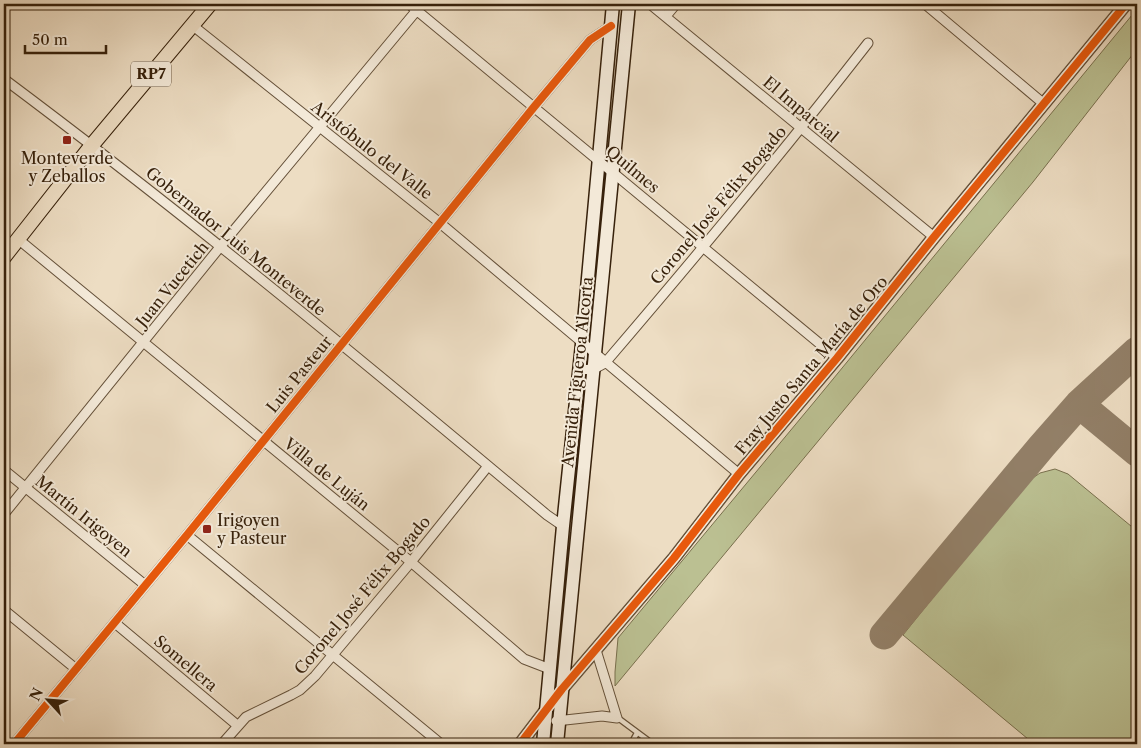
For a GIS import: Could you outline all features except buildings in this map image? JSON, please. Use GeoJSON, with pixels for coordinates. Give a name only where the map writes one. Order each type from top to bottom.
{"type":"FeatureCollection","features":[{"type":"Feature","properties":{"kind":"main road","name":"RP7"},"geometry":{"type":"LineString","coordinates":[[5,252],[18,239],[92,145],[210,4]]}},
{"type":"Feature","properties":{"kind":"main road","name":"Avenida Figueroa Alcorta"},"geometry":{"type":"LineString","coordinates":[[543,744],[613,4]]}},
{"type":"Feature","properties":{"kind":"main road","name":"Avenida Figueroa Alcorta"},"geometry":{"type":"LineString","coordinates":[[557,744],[598,362],[629,4]]}},
{"type":"Feature","properties":{"kind":"street","name":"Quilmes"},"geometry":{"type":"LineString","coordinates":[[409,4],[420,7],[534,107],[598,158],[703,248],[837,358]]}},
{"type":"Feature","properties":{"kind":"street","name":"El Imparcial"},"geometry":{"type":"LineString","coordinates":[[650,4],[934,237]]}},
{"type":"Feature","properties":{"kind":"street"},"geometry":{"type":"LineString","coordinates":[[666,16],[676,4]]}},
{"type":"Feature","properties":{"kind":"street"},"geometry":{"type":"LineString","coordinates":[[925,4],[1044,104]]}},
{"type":"Feature","properties":{"kind":"street","name":"Fray Justo Santa María de Oro"},"geometry":{"type":"LineString","coordinates":[[520,744],[562,689],[674,558],[739,474],[837,358],[1126,4]]}},
{"type":"Feature","properties":{"kind":"street","name":"Juan Vucetich"},"geometry":{"type":"LineString","coordinates":[[4,514],[220,247],[420,7]]}},
{"type":"Feature","properties":{"kind":"street","name":"Aristóbulo del Valle"},"geometry":{"type":"LineString","coordinates":[[192,25],[440,223],[582,344],[598,362],[739,474]]}},
{"type":"Feature","properties":{"kind":"street","name":"Luis Pasteur"},"geometry":{"type":"LineString","coordinates":[[14,744],[115,624],[534,107],[590,40],[611,26]]}},
{"type":"Feature","properties":{"kind":"street","name":"Coronel José Félix Bogado"},"geometry":{"type":"LineString","coordinates":[[598,362],[703,248],[801,129],[868,43]]}},
{"type":"Feature","properties":{"kind":"street","name":"Gobernador Luis Monteverde"},"geometry":{"type":"LineString","coordinates":[[4,79],[92,145],[342,344],[547,515],[563,526]]}},
{"type":"Feature","properties":{"kind":"street","name":"Villa de Luján"},"geometry":{"type":"LineString","coordinates":[[18,239],[411,562],[524,658],[550,669]]}},
{"type":"Feature","properties":{"kind":"street"},"geometry":{"type":"LineString","coordinates":[[579,370],[598,362]]}},
{"type":"Feature","properties":{"kind":"street","name":"Coronel José Félix Bogado"},"geometry":{"type":"LineString","coordinates":[[222,744],[246,717],[300,690],[333,656],[488,466]]}},
{"type":"Feature","properties":{"kind":"street","name":"Martín Irigoyen"},"geometry":{"type":"LineString","coordinates":[[4,470],[145,585]]}},
{"type":"Feature","properties":{"kind":"street"},"geometry":{"type":"LineString","coordinates":[[187,535],[441,744]]}},
{"type":"Feature","properties":{"kind":"street"},"geometry":{"type":"LineString","coordinates":[[4,610],[76,669]]}},
{"type":"Feature","properties":{"kind":"street","name":"Somellera"},"geometry":{"type":"LineString","coordinates":[[115,624],[237,725]]}},
{"type":"Feature","properties":{"kind":"street"},"geometry":{"type":"LineString","coordinates":[[546,722],[602,716],[618,718],[596,650]]}},
{"type":"Feature","properties":{"kind":"lane"},"geometry":{"type":"LineString","coordinates":[[618,718],[652,744]]}},
{"type":"Feature","properties":{"kind":"lane"},"geometry":{"type":"LineString","coordinates":[[631,744],[637,733]]}},
{"type":"Feature","properties":{"kind":"path"},"geometry":{"type":"LineString","coordinates":[[1137,15],[1132,21],[1137,25]]}},
{"type":"Feature","properties":{"kind":"green space"},"geometry":{"type":"Polygon","coordinates":[[[1137,9],[1137,49],[1033,182],[615,686],[618,638],[1137,9]]]}},
{"type":"Feature","properties":{"kind":"green space"},"geometry":{"type":"Polygon","coordinates":[[[1055,469],[1068,474],[1137,531],[1137,744],[1034,744],[903,635],[1024,484],[1040,473],[1055,469]]]}},
{"type":"Feature","properties":{"kind":"taxiway"},"geometry":{"type":"LineString","coordinates":[[884,635],[1079,404],[1137,351]]}},
{"type":"Feature","properties":{"kind":"taxiway"},"geometry":{"type":"LineString","coordinates":[[1079,404],[1137,452]]}},
{"type":"Feature","properties":{"kind":"cycle path"},"geometry":{"type":"LineString","coordinates":[[520,744],[562,689],[674,558],[739,474],[837,358],[1126,4]]}},
{"type":"Feature","properties":{"kind":"cycle path"},"geometry":{"type":"LineString","coordinates":[[14,744],[187,535],[534,107],[590,40],[611,26]]}},
{"type":"Feature","properties":{"kind":"place","name":"Monteverde y Zeballos"},"geometry":{"type":"Point","coordinates":[67,140]}},
{"type":"Feature","properties":{"kind":"place","name":"Irigoyen y Pasteur"},"geometry":{"type":"Point","coordinates":[207,529]}}]}
